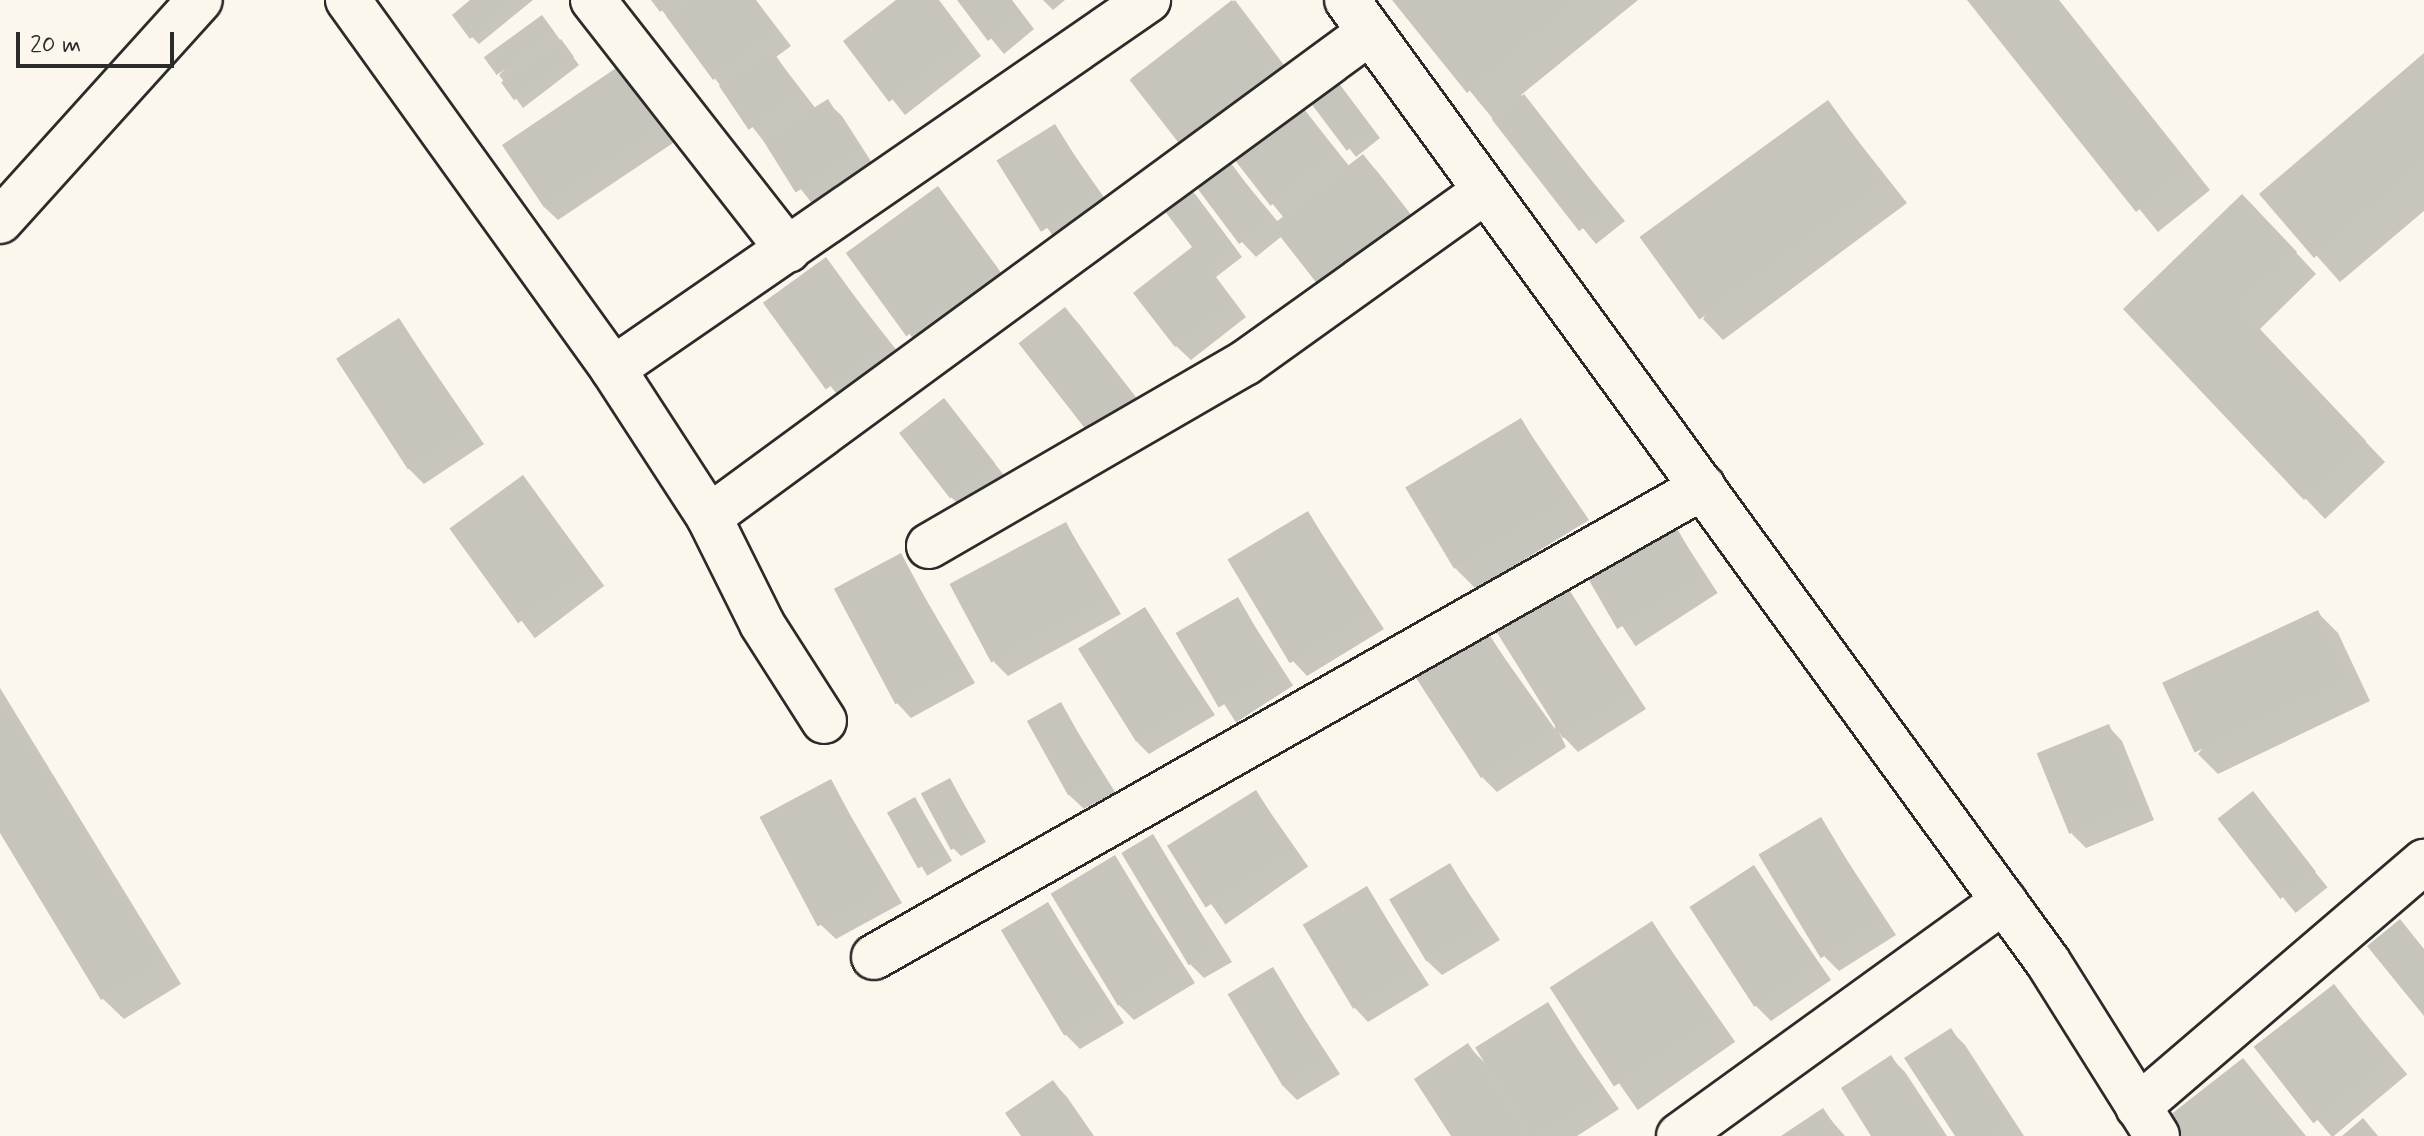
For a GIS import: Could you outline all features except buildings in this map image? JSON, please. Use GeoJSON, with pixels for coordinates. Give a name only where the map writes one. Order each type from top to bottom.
{"type":"FeatureCollection","features":[{"type":"Feature","properties":{"kind":"street"},"geometry":{"type":"LineString","coordinates":[[0,221],[200,0]]}},
{"type":"Feature","properties":{"kind":"street"},"geometry":{"type":"LineString","coordinates":[[348,0],[613,369],[709,517],[762,624],[824,721]]}},
{"type":"Feature","properties":{"kind":"street"},"geometry":{"type":"LineString","coordinates":[[593,0],[788,250]]}},
{"type":"Feature","properties":{"kind":"street"},"geometry":{"type":"LineString","coordinates":[[613,369],[1148,0]]}},
{"type":"Feature","properties":{"kind":"street"},"geometry":{"type":"LineString","coordinates":[[709,517],[1359,16],[1484,192],[2004,901],[2147,1121],[2424,862]]}},
{"type":"Feature","properties":{"kind":"street"},"geometry":{"type":"LineString","coordinates":[[929,546],[1245,363],[1484,192]]}},
{"type":"Feature","properties":{"kind":"street"},"geometry":{"type":"LineString","coordinates":[[874,957],[1703,487]]}},
{"type":"Feature","properties":{"kind":"street"},"geometry":{"type":"LineString","coordinates":[[1679,1136],[2004,901]]}}]}
